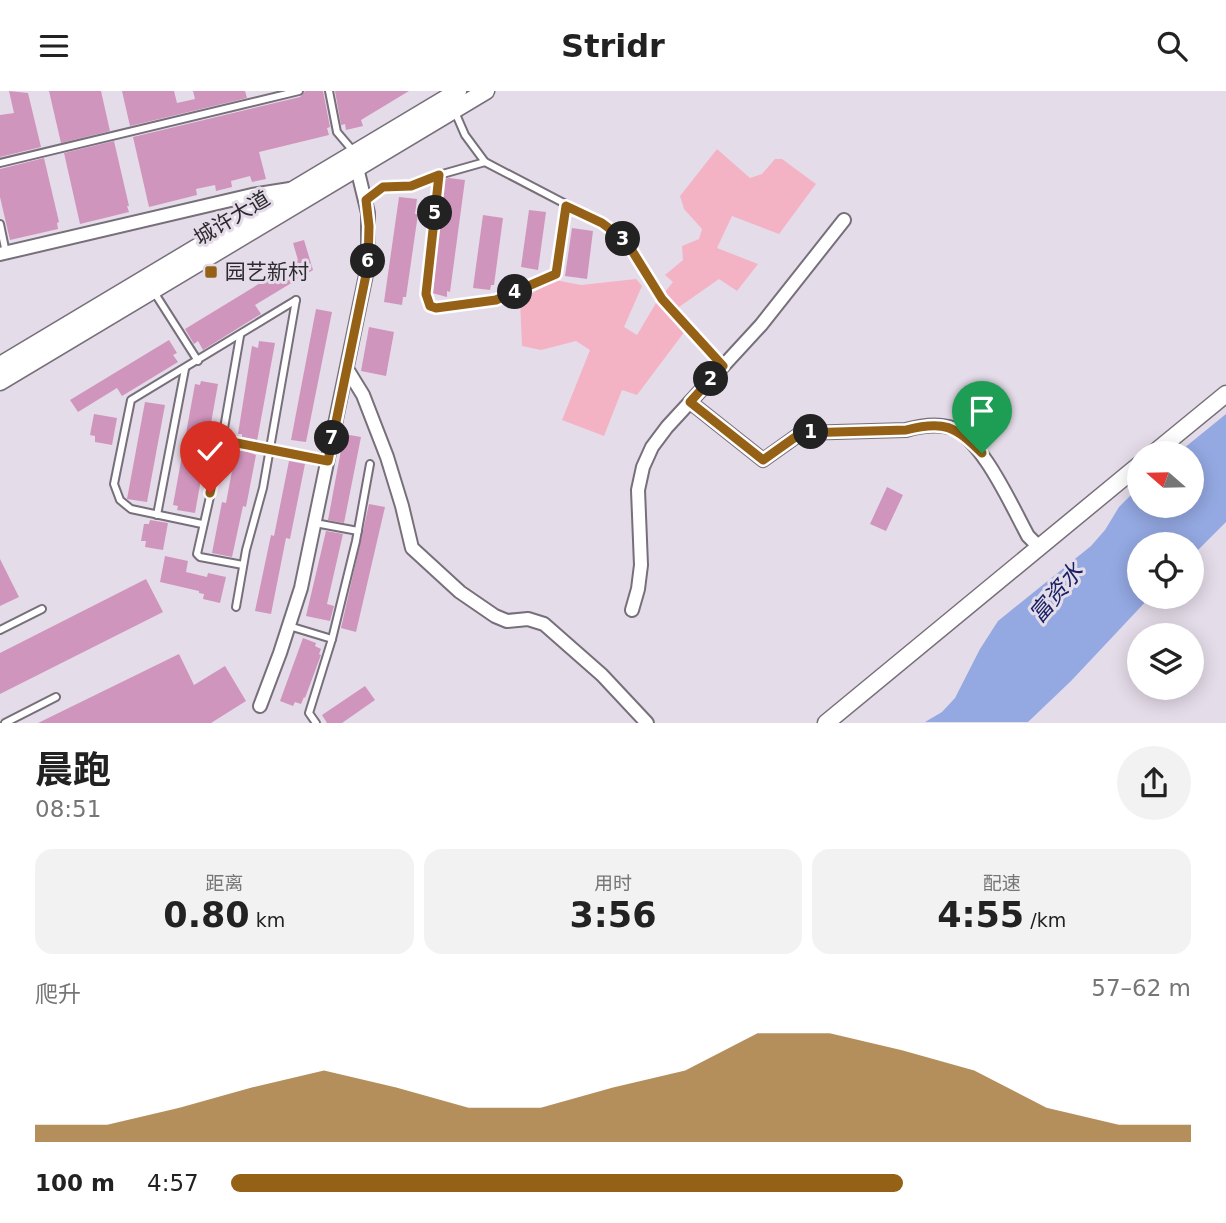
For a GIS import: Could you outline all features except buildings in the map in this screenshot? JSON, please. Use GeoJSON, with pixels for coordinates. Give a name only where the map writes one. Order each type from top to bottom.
{"type":"FeatureCollection","features":[{"type":"Feature","properties":{"kind":"main road","name":"城许大道"},"geometry":{"type":"LineString","coordinates":[[0,382],[153,290],[450,97],[486,91]]}},
{"type":"Feature","properties":{"kind":"main road","name":"城许大道"},"geometry":{"type":"LineString","coordinates":[[0,366],[296,188],[355,160]]}},
{"type":"Feature","properties":{"kind":"main road"},"geometry":{"type":"LineString","coordinates":[[1169,441],[1226,394]]}},
{"type":"Feature","properties":{"kind":"main road"},"geometry":{"type":"LineString","coordinates":[[826,723],[1127,475]]}},
{"type":"Feature","properties":{"kind":"street"},"geometry":{"type":"LineString","coordinates":[[260,706],[289,626],[315,523],[368,265],[369,226],[366,200],[355,160]]}},
{"type":"Feature","properties":{"kind":"street"},"geometry":{"type":"LineString","coordinates":[[3,254],[251,195],[296,188]]}},
{"type":"Feature","properties":{"kind":"street"},"geometry":{"type":"LineString","coordinates":[[632,610],[641,565],[637,502],[640,478],[647,457],[659,437],[761,325],[845,221]]}},
{"type":"Feature","properties":{"kind":"street"},"geometry":{"type":"LineString","coordinates":[[347,369],[363,395],[387,457],[412,548],[460,591],[495,616],[507,621],[528,619],[544,624],[603,675],[647,723]]}},
{"type":"Feature","properties":{"kind":"street"},"geometry":{"type":"LineString","coordinates":[[690,402],[763,460],[801,433],[906,430],[922,426],[951,427],[982,453],[1028,536],[1039,547]]}},
{"type":"Feature","properties":{"kind":"lane"},"geometry":{"type":"LineString","coordinates":[[0,163],[299,91]]}},
{"type":"Feature","properties":{"kind":"lane"},"geometry":{"type":"LineString","coordinates":[[329,91],[337,131],[355,160]]}},
{"type":"Feature","properties":{"kind":"lane"},"geometry":{"type":"LineString","coordinates":[[450,97],[465,135],[485,162],[602,223],[626,241],[662,299],[723,366]]}},
{"type":"Feature","properties":{"kind":"lane"},"geometry":{"type":"LineString","coordinates":[[366,200],[383,187],[411,186],[485,162]]}},
{"type":"Feature","properties":{"kind":"lane"},"geometry":{"type":"LineString","coordinates":[[439,175],[426,294],[430,306],[436,308],[496,300],[556,274],[566,206]]}},
{"type":"Feature","properties":{"kind":"lane"},"geometry":{"type":"LineString","coordinates":[[0,225],[3,254]]}},
{"type":"Feature","properties":{"kind":"lane"},"geometry":{"type":"LineString","coordinates":[[153,290],[198,361]]}},
{"type":"Feature","properties":{"kind":"lane"},"geometry":{"type":"LineString","coordinates":[[202,524],[127,507],[120,500],[114,484],[131,400],[296,300],[260,501],[243,565],[236,607]]}},
{"type":"Feature","properties":{"kind":"lane"},"geometry":{"type":"LineString","coordinates":[[240,336],[222,440],[197,554],[200,557],[243,565]]}},
{"type":"Feature","properties":{"kind":"lane"},"geometry":{"type":"LineString","coordinates":[[157,515],[185,368]]}},
{"type":"Feature","properties":{"kind":"lane"},"geometry":{"type":"LineString","coordinates":[[222,440],[328,461]]}},
{"type":"Feature","properties":{"kind":"lane"},"geometry":{"type":"LineString","coordinates":[[316,723],[309,713],[332,639],[358,531],[370,464]]}},
{"type":"Feature","properties":{"kind":"lane"},"geometry":{"type":"LineString","coordinates":[[315,523],[358,531]]}},
{"type":"Feature","properties":{"kind":"lane"},"geometry":{"type":"LineString","coordinates":[[0,630],[42,609]]}},
{"type":"Feature","properties":{"kind":"lane"},"geometry":{"type":"LineString","coordinates":[[289,626],[332,639]]}},
{"type":"Feature","properties":{"kind":"lane"},"geometry":{"type":"LineString","coordinates":[[5,723],[55,697]]}},
{"type":"Feature","properties":{"kind":"shaded area"},"geometry":{"type":"Polygon","coordinates":[[[717,149],[750,178],[762,174],[775,159],[782,159],[816,184],[779,234],[732,216],[717,248],[758,264],[737,291],[719,279],[679,307],[671,316],[685,331],[637,395],[622,390],[604,436],[562,420],[590,350],[576,341],[541,350],[522,346],[520,300],[555,280],[581,285],[636,279],[642,286],[624,327],[637,335],[656,303],[673,282],[665,275],[683,260],[682,246],[699,239],[702,229],[684,209],[680,196],[717,149]]]}},
{"type":"Feature","properties":{"kind":"water","name":"富资水"},"geometry":{"type":"Polygon","coordinates":[[[1226,414],[1226,522],[1204,544],[1204,532],[1127,532],[1127,609],[1139,609],[1028,722],[925,722],[942,712],[955,698],[998,621],[1091,546],[1127,499],[1127,518],[1204,518],[1204,441],[1193,441],[1226,414]]]}},
{"type":"Feature","properties":{"kind":"place","name":"园艺新村"},"geometry":{"type":"Point","coordinates":[211,272]}},
{"type":"Feature","properties":{"kind":"route"},"geometry":{"type":"LineString","coordinates":[[210,493],[222,440],[328,461],[368,265],[369,226],[366,200],[383,187],[411,186],[439,175],[426,294],[430,306],[436,308],[496,300],[552,277],[556,274],[566,206],[602,223],[626,241],[662,299],[723,366],[690,402],[763,460],[801,433],[906,430],[922,426],[951,427],[982,453]]}}]}
